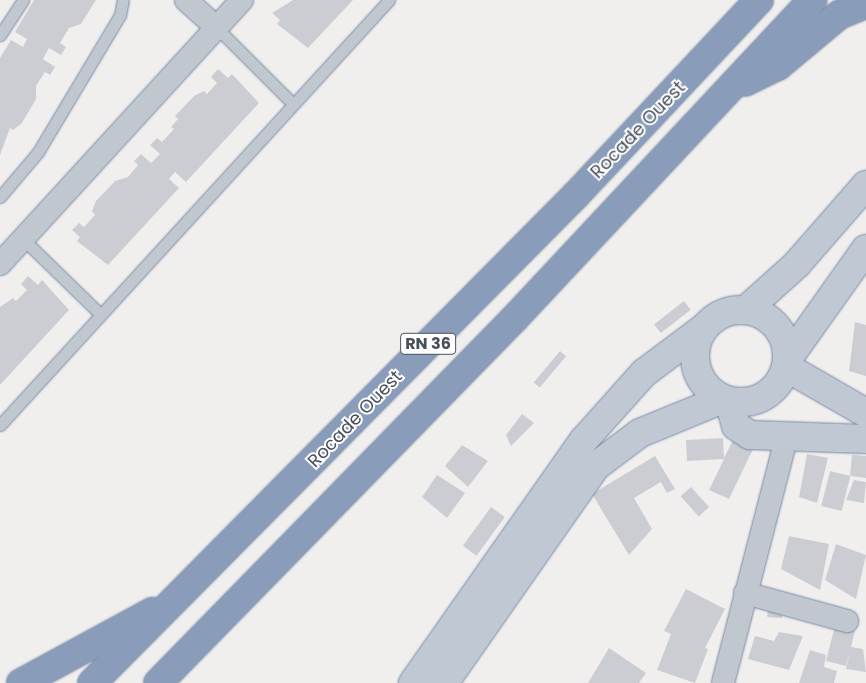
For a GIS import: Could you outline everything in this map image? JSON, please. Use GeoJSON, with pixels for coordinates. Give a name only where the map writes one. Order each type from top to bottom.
{"type":"FeatureCollection","features":[{"type":"Feature","properties":{"kind":"highway","name":"Rocade Ouest"},"geometry":{"type":"LineString","coordinates":[[92,683],[180,598],[575,196],[759,0]]}},
{"type":"Feature","properties":{"kind":"highway"},"geometry":{"type":"LineString","coordinates":[[158,683],[414,423],[736,84],[812,0]]}},
{"type":"Feature","properties":{"kind":"highway"},"geometry":{"type":"LineString","coordinates":[[736,84],[768,73],[839,15],[866,4]]}},
{"type":"Feature","properties":{"kind":"highway"},"geometry":{"type":"LineString","coordinates":[[21,683],[180,598]]}},
{"type":"Feature","properties":{"kind":"street"},"geometry":{"type":"LineString","coordinates":[[186,0],[217,28]]}},
{"type":"Feature","properties":{"kind":"street"},"geometry":{"type":"LineString","coordinates":[[0,264],[242,0]]}},
{"type":"Feature","properties":{"kind":"street"},"geometry":{"type":"LineString","coordinates":[[413,683],[584,440],[644,373],[723,314],[746,310],[797,264],[866,185]]}},
{"type":"Feature","properties":{"kind":"street"},"geometry":{"type":"LineString","coordinates":[[444,683],[596,466],[640,433],[726,400],[758,400],[780,381],[787,364],[866,249]]}},
{"type":"Feature","properties":{"kind":"street"},"geometry":{"type":"LineString","coordinates":[[746,310],[772,321],[781,332],[787,364],[866,413]]}},
{"type":"Feature","properties":{"kind":"street"},"geometry":{"type":"LineString","coordinates":[[704,328],[694,354],[696,368],[701,381],[726,400],[731,418],[742,431],[786,440],[866,439]]}},
{"type":"Feature","properties":{"kind":"street"},"geometry":{"type":"LineString","coordinates":[[723,683],[786,440]]}},
{"type":"Feature","properties":{"kind":"street"},"geometry":{"type":"LineString","coordinates":[[745,593],[847,621]]}},
{"type":"Feature","properties":{"kind":"lane"},"geometry":{"type":"LineString","coordinates":[[0,35],[23,0]]}},
{"type":"Feature","properties":{"kind":"lane"},"geometry":{"type":"LineString","coordinates":[[0,198],[38,152],[120,15],[123,0]]}},
{"type":"Feature","properties":{"kind":"lane"},"geometry":{"type":"LineString","coordinates":[[0,425],[291,102],[389,0]]}},
{"type":"Feature","properties":{"kind":"lane"},"geometry":{"type":"LineString","coordinates":[[217,28],[291,102]]}},
{"type":"Feature","properties":{"kind":"lane"},"geometry":{"type":"LineString","coordinates":[[23,239],[100,314]]}},
{"type":"Feature","properties":{"kind":"building"},"geometry":{"type":"Polygon","coordinates":[[[34,0],[96,0],[81,24],[69,28],[60,43],[66,47],[61,55],[49,48],[43,59],[55,67],[50,75],[45,72],[36,86],[36,99],[22,123],[13,130],[10,128],[0,155],[0,58],[11,40],[23,47],[27,39],[15,32],[34,0]]]}},
{"type":"Feature","properties":{"kind":"building"},"geometry":{"type":"Polygon","coordinates":[[[293,0],[353,0],[308,48],[277,24],[280,20],[272,13],[293,0]]]}},
{"type":"Feature","properties":{"kind":"building"},"geometry":{"type":"Polygon","coordinates":[[[218,69],[228,78],[232,74],[259,103],[186,182],[175,172],[169,179],[179,188],[108,265],[77,241],[80,237],[72,230],[79,223],[84,227],[95,215],[92,211],[96,201],[115,181],[128,177],[138,165],[134,161],[141,154],[151,163],[160,154],[150,145],[157,138],[162,142],[174,129],[171,127],[178,119],[175,116],[194,96],[204,91],[207,94],[217,83],[211,77],[218,69]]]}},
{"type":"Feature","properties":{"kind":"building"},"geometry":{"type":"Polygon","coordinates":[[[28,276],[38,285],[42,280],[69,310],[0,385],[0,307],[13,298],[16,301],[27,290],[21,284],[28,276]]]}},
{"type":"Feature","properties":{"kind":"building"},"geometry":{"type":"Polygon","coordinates":[[[684,301],[691,310],[661,333],[654,324],[684,301]]]}},
{"type":"Feature","properties":{"kind":"building"},"geometry":{"type":"Polygon","coordinates":[[[855,322],[866,325],[866,376],[849,371],[855,322]]]}},
{"type":"Feature","properties":{"kind":"building"},"geometry":{"type":"Polygon","coordinates":[[[560,351],[566,356],[540,388],[534,382],[560,351]]]}},
{"type":"Feature","properties":{"kind":"building"},"geometry":{"type":"Polygon","coordinates":[[[522,414],[534,423],[511,446],[506,435],[522,414]]]}},
{"type":"Feature","properties":{"kind":"building"},"geometry":{"type":"Polygon","coordinates":[[[723,438],[724,458],[733,440],[753,449],[729,499],[709,490],[724,459],[687,461],[686,440],[723,438]]]}},
{"type":"Feature","properties":{"kind":"building"},"geometry":{"type":"Polygon","coordinates":[[[462,445],[488,461],[468,487],[445,466],[462,445]]]}},
{"type":"Feature","properties":{"kind":"building"},"geometry":{"type":"Polygon","coordinates":[[[807,454],[828,458],[817,503],[799,497],[807,454]]]}},
{"type":"Feature","properties":{"kind":"building"},"geometry":{"type":"Polygon","coordinates":[[[852,455],[866,456],[866,478],[850,476],[852,455]]]}},
{"type":"Feature","properties":{"kind":"building"},"geometry":{"type":"Polygon","coordinates":[[[655,456],[675,489],[667,493],[661,482],[634,498],[652,529],[629,555],[592,494],[655,456]]]}},
{"type":"Feature","properties":{"kind":"building"},"geometry":{"type":"Polygon","coordinates":[[[830,471],[850,476],[842,511],[821,506],[830,471]]]}},
{"type":"Feature","properties":{"kind":"building"},"geometry":{"type":"Polygon","coordinates":[[[437,475],[465,493],[447,518],[422,497],[437,475]]]}},
{"type":"Feature","properties":{"kind":"building"},"geometry":{"type":"Polygon","coordinates":[[[854,480],[866,482],[864,503],[846,500],[854,480]]]}},
{"type":"Feature","properties":{"kind":"building"},"geometry":{"type":"Polygon","coordinates":[[[691,487],[709,507],[699,516],[681,496],[691,487]]]}},
{"type":"Feature","properties":{"kind":"building"},"geometry":{"type":"Polygon","coordinates":[[[491,507],[505,517],[477,556],[463,546],[491,507]]]}},
{"type":"Feature","properties":{"kind":"building"},"geometry":{"type":"Polygon","coordinates":[[[789,536],[829,544],[820,590],[781,569],[789,536]]]}},
{"type":"Feature","properties":{"kind":"building"},"geometry":{"type":"Polygon","coordinates":[[[836,544],[866,555],[856,599],[825,580],[836,544]]]}},
{"type":"Feature","properties":{"kind":"building"},"geometry":{"type":"Polygon","coordinates":[[[686,589],[725,609],[705,648],[708,649],[695,683],[657,670],[671,634],[664,631],[686,589]]]}},
{"type":"Feature","properties":{"kind":"building"},"geometry":{"type":"Polygon","coordinates":[[[768,605],[783,606],[782,618],[767,617],[768,605]]]}},
{"type":"Feature","properties":{"kind":"building"},"geometry":{"type":"Polygon","coordinates":[[[835,626],[855,631],[851,647],[863,649],[866,672],[846,669],[850,651],[846,666],[826,661],[835,626]]]}},
{"type":"Feature","properties":{"kind":"building"},"geometry":{"type":"Polygon","coordinates":[[[779,632],[803,636],[789,670],[748,659],[755,636],[774,641],[779,632]]]}},
{"type":"Feature","properties":{"kind":"building"},"geometry":{"type":"Polygon","coordinates":[[[609,648],[646,673],[639,683],[588,683],[609,648]]]}},
{"type":"Feature","properties":{"kind":"building"},"geometry":{"type":"Polygon","coordinates":[[[810,650],[826,655],[824,667],[837,671],[834,683],[799,683],[810,650]]]}}]}
